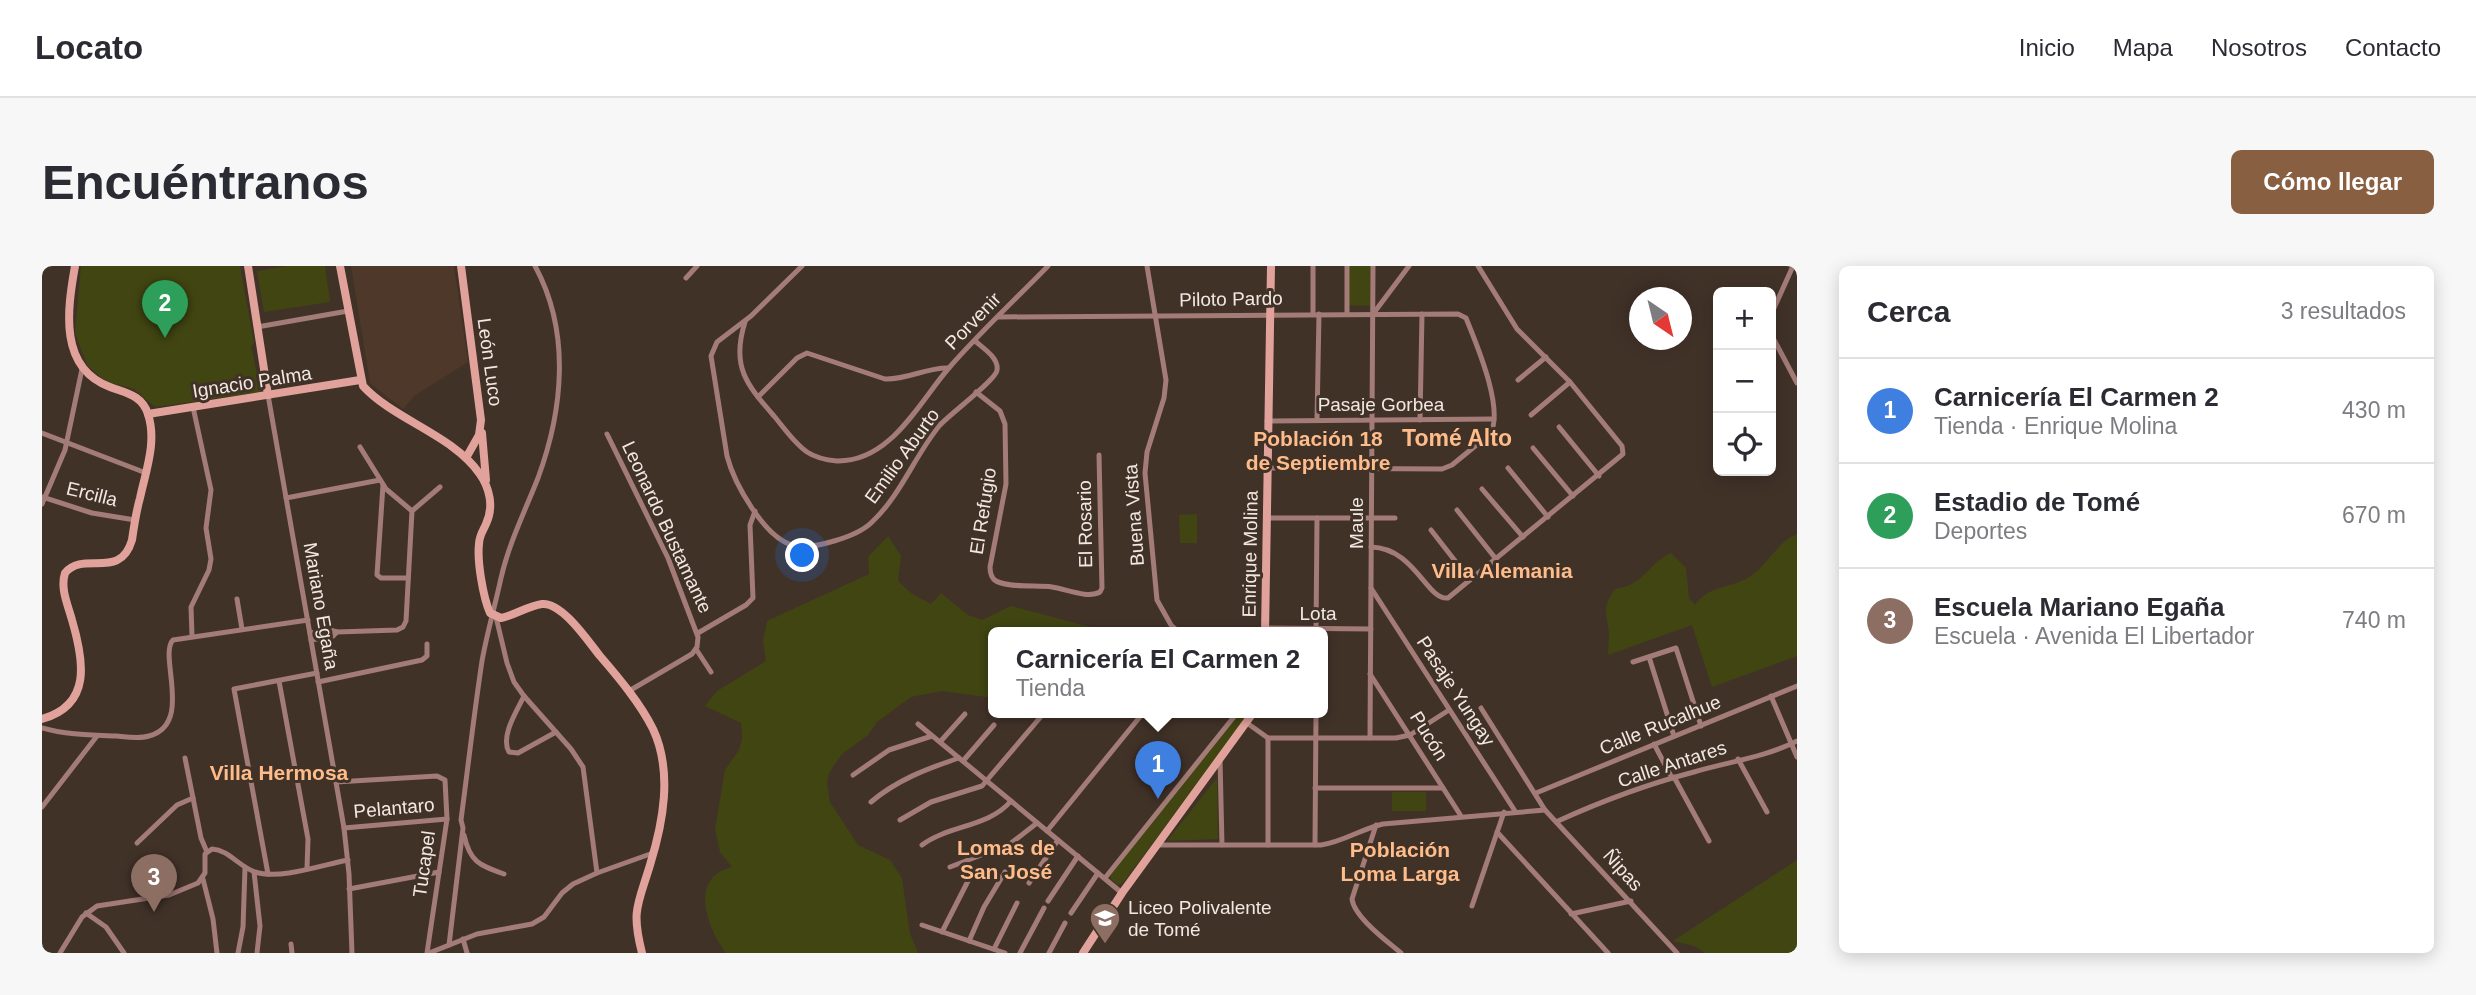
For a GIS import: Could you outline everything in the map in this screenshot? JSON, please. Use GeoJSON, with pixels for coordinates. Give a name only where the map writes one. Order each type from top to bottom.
{"type":"FeatureCollection","features":[{"type":"Feature","properties":{"kind":"main road"},"geometry":{"type":"LineString","coordinates":[[42,719],[56,715],[68,707],[75,697],[79,683],[80,652],[63,590],[65,573],[76,565],[111,563],[120,559],[131,545],[152,439],[148,414],[135,396],[97,382],[82,369],[74,351],[69,322],[69,301],[75,266]]}},
{"type":"Feature","properties":{"kind":"main road","name":"Mariano Egaña"},"geometry":{"type":"LineString","coordinates":[[248,266],[268,395]]}},
{"type":"Feature","properties":{"kind":"main road"},"geometry":{"type":"LineString","coordinates":[[340,266],[360,380],[368,391],[466,458],[478,470],[487,486]]}},
{"type":"Feature","properties":{"kind":"main road","name":"León Luco"},"geometry":{"type":"LineString","coordinates":[[461,266],[481,428],[477,441],[466,458]]}},
{"type":"Feature","properties":{"kind":"main road","name":"Enrique Molina"},"geometry":{"type":"LineString","coordinates":[[1265,627],[1271,266]]}},
{"type":"Feature","properties":{"kind":"main road","name":"Ignacio Palma"},"geometry":{"type":"LineString","coordinates":[[148,414],[360,380]]}},
{"type":"Feature","properties":{"kind":"main road"},"geometry":{"type":"LineString","coordinates":[[481,428],[490,500],[478,548],[486,600],[494,616],[504,618],[542,604],[554,606],[574,625],[652,726],[661,757],[664,799],[653,853],[635,910],[642,953]]}},
{"type":"Feature","properties":{"kind":"main road"},"geometry":{"type":"LineString","coordinates":[[1083,953],[1122,893],[1250,718]]}},
{"type":"Feature","properties":{"kind":"street"},"geometry":{"type":"LineString","coordinates":[[535,266],[552,306],[559,351],[559,388],[549,442],[509,551],[494,616],[509,670],[524,696],[578,757],[585,772],[597,873]]}},
{"type":"Feature","properties":{"kind":"street"},"geometry":{"type":"LineString","coordinates":[[686,278],[697,266]]}},
{"type":"Feature","properties":{"kind":"street","name":"Emilio Aburto"},"geometry":{"type":"LineString","coordinates":[[802,266],[744,321],[717,342],[710,360],[729,465],[755,511],[781,540],[798,547],[830,542],[863,529],[875,520],[941,425],[993,378],[998,368],[995,361],[975,341]]}},
{"type":"Feature","properties":{"kind":"street","name":"Porvenir"},"geometry":{"type":"LineString","coordinates":[[744,321],[739,362],[745,378],[758,397],[807,452],[826,460],[847,460],[870,453],[896,433],[918,410],[949,368],[1048,266]]}},
{"type":"Feature","properties":{"kind":"street","name":"Buena Vista"},"geometry":{"type":"LineString","coordinates":[[1147,266],[1166,387],[1147,452],[1146,483],[1157,600],[1173,627]]}},
{"type":"Feature","properties":{"kind":"street"},"geometry":{"type":"LineString","coordinates":[[1313,266],[1317,420]]}},
{"type":"Feature","properties":{"kind":"street"},"geometry":{"type":"LineString","coordinates":[[1347,266],[1347,314]]}},
{"type":"Feature","properties":{"kind":"street","name":"Maule"},"geometry":{"type":"LineString","coordinates":[[1370,738],[1373,266]]}},
{"type":"Feature","properties":{"kind":"street"},"geometry":{"type":"LineString","coordinates":[[1373,314],[1409,266]]}},
{"type":"Feature","properties":{"kind":"street"},"geometry":{"type":"LineString","coordinates":[[1371,547],[1391,550],[1404,557],[1437,596],[1448,598],[1624,452],[1570,382],[1513,324],[1478,266]]}},
{"type":"Feature","properties":{"kind":"street"},"geometry":{"type":"LineString","coordinates":[[1776,304],[1793,266]]}},
{"type":"Feature","properties":{"kind":"street"},"geometry":{"type":"LineString","coordinates":[[257,327],[348,311]]}},
{"type":"Feature","properties":{"kind":"street"},"geometry":{"type":"LineString","coordinates":[[1420,420],[1422,314]]}},
{"type":"Feature","properties":{"kind":"street","name":"Piloto Pardo"},"geometry":{"type":"LineString","coordinates":[[998,317],[1458,314],[1464,316],[1492,394],[1494,419]]}},
{"type":"Feature","properties":{"kind":"street"},"geometry":{"type":"LineString","coordinates":[[1776,343],[1797,383]]}},
{"type":"Feature","properties":{"kind":"street"},"geometry":{"type":"LineString","coordinates":[[758,397],[797,358],[807,353],[885,379],[905,378],[949,368]]}},
{"type":"Feature","properties":{"kind":"street"},"geometry":{"type":"LineString","coordinates":[[1518,380],[1546,357]]}},
{"type":"Feature","properties":{"kind":"street"},"geometry":{"type":"LineString","coordinates":[[43,500],[67,442],[82,369]]}},
{"type":"Feature","properties":{"kind":"street"},"geometry":{"type":"LineString","coordinates":[[1531,415],[1570,382]]}},
{"type":"Feature","properties":{"kind":"street","name":"El Refugio"},"geometry":{"type":"LineString","coordinates":[[976,392],[1000,411],[1006,424],[1006,484],[990,567],[992,577],[1006,584],[1049,586],[1093,595],[1100,592]]}},
{"type":"Feature","properties":{"kind":"street","name":"Mariano Egaña"},"geometry":{"type":"LineString","coordinates":[[268,395],[344,828],[352,953]]}},
{"type":"Feature","properties":{"kind":"street"},"geometry":{"type":"LineString","coordinates":[[192,636],[191,607],[211,563],[206,528],[211,495],[193,407]]}},
{"type":"Feature","properties":{"kind":"street"},"geometry":{"type":"LineString","coordinates":[[1267,468],[1448,468],[1490,434],[1494,419]]}},
{"type":"Feature","properties":{"kind":"street","name":"Pasaje Gorbea"},"geometry":{"type":"LineString","coordinates":[[1267,421],[1494,419]]}},
{"type":"Feature","properties":{"kind":"street"},"geometry":{"type":"LineString","coordinates":[[1559,426],[1599,475]]}},
{"type":"Feature","properties":{"kind":"street"},"geometry":{"type":"LineString","coordinates":[[42,433],[146,472]]}},
{"type":"Feature","properties":{"kind":"street","name":"Leonardo Bustamante"},"geometry":{"type":"LineString","coordinates":[[607,434],[668,558],[698,633]]}},
{"type":"Feature","properties":{"kind":"street"},"geometry":{"type":"LineString","coordinates":[[360,447],[381,482],[398,501],[412,511]]}},
{"type":"Feature","properties":{"kind":"street"},"geometry":{"type":"LineString","coordinates":[[1534,447],[1573,496]]}},
{"type":"Feature","properties":{"kind":"street","name":"El Rosario"},"geometry":{"type":"LineString","coordinates":[[1100,455],[1100,592]]}},
{"type":"Feature","properties":{"kind":"street"},"geometry":{"type":"LineString","coordinates":[[1508,468],[1548,517]]}},
{"type":"Feature","properties":{"kind":"street"},"geometry":{"type":"LineString","coordinates":[[286,498],[381,482]]}},
{"type":"Feature","properties":{"kind":"street"},"geometry":{"type":"LineString","coordinates":[[381,482],[377,575],[381,578],[408,578]]}},
{"type":"Feature","properties":{"kind":"street"},"geometry":{"type":"LineString","coordinates":[[310,636],[330,630],[397,630],[403,627],[406,621],[412,511],[440,487]]}},
{"type":"Feature","properties":{"kind":"street"},"geometry":{"type":"LineString","coordinates":[[1482,489],[1522,537]]}},
{"type":"Feature","properties":{"kind":"street","name":"Ercilla"},"geometry":{"type":"LineString","coordinates":[[43,500],[92,513],[135,520]]}},
{"type":"Feature","properties":{"kind":"street"},"geometry":{"type":"LineString","coordinates":[[1457,510],[1496,558]]}},
{"type":"Feature","properties":{"kind":"street"},"geometry":{"type":"LineString","coordinates":[[628,692],[688,657],[696,649],[698,633],[746,606],[753,598],[750,524],[755,511]]}},
{"type":"Feature","properties":{"kind":"street"},"geometry":{"type":"LineString","coordinates":[[1266,517],[1395,518]]}},
{"type":"Feature","properties":{"kind":"street"},"geometry":{"type":"LineString","coordinates":[[1316,627],[1317,518]]}},
{"type":"Feature","properties":{"kind":"street"},"geometry":{"type":"LineString","coordinates":[[1431,530],[1471,580]]}},
{"type":"Feature","properties":{"kind":"street","name":"Pasaje Yungay"},"geometry":{"type":"LineString","coordinates":[[1371,588],[1515,811]]}},
{"type":"Feature","properties":{"kind":"street"},"geometry":{"type":"LineString","coordinates":[[237,598],[242,629]]}},
{"type":"Feature","properties":{"kind":"street","name":"Tucapel"},"geometry":{"type":"LineString","coordinates":[[449,945],[463,828],[461,820],[480,679],[494,616]]}},
{"type":"Feature","properties":{"kind":"street"},"geometry":{"type":"LineString","coordinates":[[42,728],[97,736],[146,737],[156,733],[164,725],[174,696],[170,642],[192,636],[307,620]]}},
{"type":"Feature","properties":{"kind":"street","name":"Lota"},"geometry":{"type":"LineString","coordinates":[[1328,631],[1371,629]]}},
{"type":"Feature","properties":{"kind":"street"},"geometry":{"type":"LineString","coordinates":[[318,682],[422,660],[427,656],[427,643]]}},
{"type":"Feature","properties":{"kind":"street"},"geometry":{"type":"LineString","coordinates":[[1633,662],[1676,648],[1701,726]]}},
{"type":"Feature","properties":{"kind":"street"},"geometry":{"type":"LineString","coordinates":[[696,649],[711,671]]}},
{"type":"Feature","properties":{"kind":"street"},"geometry":{"type":"LineString","coordinates":[[1649,657],[1674,736]]}},
{"type":"Feature","properties":{"kind":"street"},"geometry":{"type":"LineString","coordinates":[[268,874],[234,689],[317,673]]}},
{"type":"Feature","properties":{"kind":"street","name":"Pucón"},"geometry":{"type":"LineString","coordinates":[[1370,674],[1461,816]]}},
{"type":"Feature","properties":{"kind":"street"},"geometry":{"type":"LineString","coordinates":[[279,681],[308,839],[307,868]]}},
{"type":"Feature","properties":{"kind":"street","name":"Calle Rucalhue"},"geometry":{"type":"LineString","coordinates":[[1536,793],[1797,686]]}},
{"type":"Feature","properties":{"kind":"street"},"geometry":{"type":"LineString","coordinates":[[524,696],[507,736],[508,750],[518,753],[556,732]]}},
{"type":"Feature","properties":{"kind":"street"},"geometry":{"type":"LineString","coordinates":[[1771,696],[1794,743],[1797,757]]}},
{"type":"Feature","properties":{"kind":"street"},"geometry":{"type":"LineString","coordinates":[[1247,723],[1261,736],[1268,738],[1400,738],[1410,735],[1449,709]]}},
{"type":"Feature","properties":{"kind":"street"},"geometry":{"type":"LineString","coordinates":[[1158,845],[1315,845],[1339,841],[1376,825],[1545,810],[1481,709]]}},
{"type":"Feature","properties":{"kind":"street"},"geometry":{"type":"LineString","coordinates":[[940,742],[965,714]]}},
{"type":"Feature","properties":{"kind":"street"},"geometry":{"type":"LineString","coordinates":[[900,820],[922,807],[978,788],[988,781],[1040,718]]}},
{"type":"Feature","properties":{"kind":"street"},"geometry":{"type":"LineString","coordinates":[[1047,831],[1139,718]]}},
{"type":"Feature","properties":{"kind":"street"},"geometry":{"type":"LineString","coordinates":[[1105,878],[1233,718]]}},
{"type":"Feature","properties":{"kind":"street"},"geometry":{"type":"LineString","coordinates":[[1315,845],[1316,718]]}},
{"type":"Feature","properties":{"kind":"street"},"geometry":{"type":"LineString","coordinates":[[918,724],[1122,893]]}},
{"type":"Feature","properties":{"kind":"street"},"geometry":{"type":"LineString","coordinates":[[871,802],[904,779],[961,760],[994,725]]}},
{"type":"Feature","properties":{"kind":"street"},"geometry":{"type":"LineString","coordinates":[[42,807],[97,736]]}},
{"type":"Feature","properties":{"kind":"street"},"geometry":{"type":"LineString","coordinates":[[853,775],[889,750],[932,736]]}},
{"type":"Feature","properties":{"kind":"street"},"geometry":{"type":"LineString","coordinates":[[1268,738],[1268,845]]}},
{"type":"Feature","properties":{"kind":"street","name":"Calle Antares"},"geometry":{"type":"LineString","coordinates":[[1558,821],[1584,809],[1673,778],[1794,743]]}},
{"type":"Feature","properties":{"kind":"street"},"geometry":{"type":"LineString","coordinates":[[1654,744],[1709,841]]}},
{"type":"Feature","properties":{"kind":"street"},"geometry":{"type":"LineString","coordinates":[[185,758],[206,852],[203,879],[213,919],[217,953]]}},
{"type":"Feature","properties":{"kind":"street"},"geometry":{"type":"LineString","coordinates":[[1220,759],[1222,845]]}},
{"type":"Feature","properties":{"kind":"street"},"geometry":{"type":"LineString","coordinates":[[1738,759],[1767,812]]}},
{"type":"Feature","properties":{"kind":"street","name":"Tucapel"},"geometry":{"type":"LineString","coordinates":[[336,782],[437,776],[444,779],[447,786],[447,819],[428,953]]}},
{"type":"Feature","properties":{"kind":"street"},"geometry":{"type":"LineString","coordinates":[[1315,788],[1443,788]]}},
{"type":"Feature","properties":{"kind":"street"},"geometry":{"type":"LineString","coordinates":[[137,843],[172,809],[193,798]]}},
{"type":"Feature","properties":{"kind":"street"},"geometry":{"type":"LineString","coordinates":[[922,845],[941,833],[995,815],[1011,801]]}},
{"type":"Feature","properties":{"kind":"street","name":"Ñipas"},"geometry":{"type":"LineString","coordinates":[[1545,810],[1677,953]]}},
{"type":"Feature","properties":{"kind":"street"},"geometry":{"type":"LineString","coordinates":[[1472,906],[1504,812]]}},
{"type":"Feature","properties":{"kind":"street","name":"Pelantaro"},"geometry":{"type":"LineString","coordinates":[[344,828],[447,819]]}},
{"type":"Feature","properties":{"kind":"street"},"geometry":{"type":"LineString","coordinates":[[950,867],[1010,844],[1037,823]]}},
{"type":"Feature","properties":{"kind":"street"},"geometry":{"type":"LineString","coordinates":[[1376,825],[1352,899],[1372,928],[1401,953]]}},
{"type":"Feature","properties":{"kind":"street"},"geometry":{"type":"LineString","coordinates":[[463,828],[473,859],[504,874]]}},
{"type":"Feature","properties":{"kind":"street"},"geometry":{"type":"LineString","coordinates":[[1497,832],[1608,953]]}},
{"type":"Feature","properties":{"kind":"street"},"geometry":{"type":"LineString","coordinates":[[1029,883],[1058,840]]}},
{"type":"Feature","properties":{"kind":"street"},"geometry":{"type":"LineString","coordinates":[[206,852],[214,849],[223,851],[254,872],[268,874],[348,860]]}},
{"type":"Feature","properties":{"kind":"street"},"geometry":{"type":"LineString","coordinates":[[428,953],[482,933],[536,922],[567,888],[597,873],[653,853]]}},
{"type":"Feature","properties":{"kind":"street"},"geometry":{"type":"LineString","coordinates":[[1048,901],[1078,856]]}},
{"type":"Feature","properties":{"kind":"street"},"geometry":{"type":"LineString","coordinates":[[238,953],[243,927],[245,867]]}},
{"type":"Feature","properties":{"kind":"street"},"geometry":{"type":"LineString","coordinates":[[254,872],[260,926],[257,953]]}},
{"type":"Feature","properties":{"kind":"street"},"geometry":{"type":"LineString","coordinates":[[349,889],[439,872]]}},
{"type":"Feature","properties":{"kind":"street"},"geometry":{"type":"LineString","coordinates":[[969,941],[1005,872]]}},
{"type":"Feature","properties":{"kind":"street"},"geometry":{"type":"LineString","coordinates":[[1071,913],[1098,873]]}},
{"type":"Feature","properties":{"kind":"street"},"geometry":{"type":"LineString","coordinates":[[942,932],[970,877]]}},
{"type":"Feature","properties":{"kind":"street"},"geometry":{"type":"LineString","coordinates":[[60,953],[86,913],[106,903],[174,894],[203,879]]}},
{"type":"Feature","properties":{"kind":"street"},"geometry":{"type":"LineString","coordinates":[[1571,914],[1631,901]]}},
{"type":"Feature","properties":{"kind":"street"},"geometry":{"type":"LineString","coordinates":[[994,949],[1017,903]]}},
{"type":"Feature","properties":{"kind":"street"},"geometry":{"type":"LineString","coordinates":[[1020,953],[1044,908]]}},
{"type":"Feature","properties":{"kind":"street"},"geometry":{"type":"LineString","coordinates":[[86,913],[102,923],[124,953]]}},
{"type":"Feature","properties":{"kind":"street"},"geometry":{"type":"LineString","coordinates":[[1049,953],[1065,923]]}},
{"type":"Feature","properties":{"kind":"street"},"geometry":{"type":"LineString","coordinates":[[922,925],[1005,953]]}},
{"type":"Feature","properties":{"kind":"street"},"geometry":{"type":"LineString","coordinates":[[463,939],[467,953]]}},
{"type":"Feature","properties":{"kind":"street"},"geometry":{"type":"LineString","coordinates":[[291,944],[292,953]]}},
{"type":"Feature","properties":{"kind":"shaded area"},"geometry":{"type":"Polygon","coordinates":[[[351,266],[454,266],[468,362],[414,396],[403,409],[370,383],[351,266]]]}},
{"type":"Feature","properties":{"kind":"green space"},"geometry":{"type":"Polygon","coordinates":[[[81,266],[240,266],[254,343],[251,346],[261,392],[155,407],[134,389],[105,381],[87,365],[75,333],[81,266]]]}},
{"type":"Feature","properties":{"kind":"green space"},"geometry":{"type":"Polygon","coordinates":[[[287,266],[325,266],[330,302],[264,312],[257,271],[287,266]]]}},
{"type":"Feature","properties":{"kind":"green space"},"geometry":{"type":"Polygon","coordinates":[[[1349,266],[1371,266],[1370,306],[1349,305],[1349,266]]]}},
{"type":"Feature","properties":{"kind":"green space"},"geometry":{"type":"Polygon","coordinates":[[[1197,514],[1197,543],[1180,543],[1179,515],[1197,514]]]}},
{"type":"Feature","properties":{"kind":"green space"},"geometry":{"type":"Polygon","coordinates":[[[1797,534],[1797,656],[1712,687],[1692,625],[1608,655],[1606,610],[1611,595],[1615,589],[1640,579],[1663,558],[1671,553],[1686,568],[1689,598],[1695,605],[1707,593],[1752,575],[1784,542],[1797,534]]]}},
{"type":"Feature","properties":{"kind":"green space"},"geometry":{"type":"Polygon","coordinates":[[[888,536],[901,556],[898,581],[912,594],[931,604],[941,593],[968,615],[982,620],[1011,606],[1090,627],[988,627],[988,697],[942,691],[911,697],[877,722],[868,735],[842,754],[829,773],[827,783],[830,802],[858,845],[890,860],[902,878],[910,934],[918,953],[726,953],[713,930],[705,904],[710,881],[718,873],[732,867],[720,852],[715,829],[725,770],[739,750],[742,739],[741,723],[705,706],[717,691],[766,661],[763,641],[767,621],[869,574],[868,557],[888,536]]]}},
{"type":"Feature","properties":{"kind":"green space"},"geometry":{"type":"Polygon","coordinates":[[[1235,718],[1245,718],[1123,883],[1118,885],[1110,875],[1235,718]]]}},
{"type":"Feature","properties":{"kind":"green space"},"geometry":{"type":"Polygon","coordinates":[[[1217,778],[1218,839],[1167,841],[1217,778]]]}},
{"type":"Feature","properties":{"kind":"green space"},"geometry":{"type":"Polygon","coordinates":[[[1392,792],[1426,792],[1426,811],[1392,811],[1392,792]]]}},
{"type":"Feature","properties":{"kind":"green space"},"geometry":{"type":"Polygon","coordinates":[[[1797,860],[1797,953],[1705,953],[1694,946],[1673,941],[1797,860]]]}},
{"type":"Feature","properties":{"kind":"place","name":"Estadio de Tomé"},"geometry":{"type":"Point","coordinates":[165,338]}},
{"type":"Feature","properties":{"kind":"place","name":"Carnicería El Carmen 2"},"geometry":{"type":"Point","coordinates":[1158,799]}},
{"type":"Feature","properties":{"kind":"place","name":"Escuela Mariano Egaña"},"geometry":{"type":"Point","coordinates":[154,912]}},
{"type":"Feature","properties":{"kind":"place","name":"Liceo Polivalente de Tomé"},"geometry":{"type":"Point","coordinates":[1105,945]}},
{"type":"Feature","properties":{"kind":"district","name":"Tomé Alto"},"geometry":{"type":"Point","coordinates":[1457,438]}},
{"type":"Feature","properties":{"kind":"district","name":"Población 18 de Septiembre"},"geometry":{"type":"Point","coordinates":[1318,450]}},
{"type":"Feature","properties":{"kind":"district","name":"Villa Alemania"},"geometry":{"type":"Point","coordinates":[1502,570]}},
{"type":"Feature","properties":{"kind":"district","name":"Villa Hermosa"},"geometry":{"type":"Point","coordinates":[279,772]}},
{"type":"Feature","properties":{"kind":"district","name":"Lomas de San José"},"geometry":{"type":"Point","coordinates":[1006,859]}},
{"type":"Feature","properties":{"kind":"district","name":"Población Loma Larga"},"geometry":{"type":"Point","coordinates":[1400,861]}}]}
